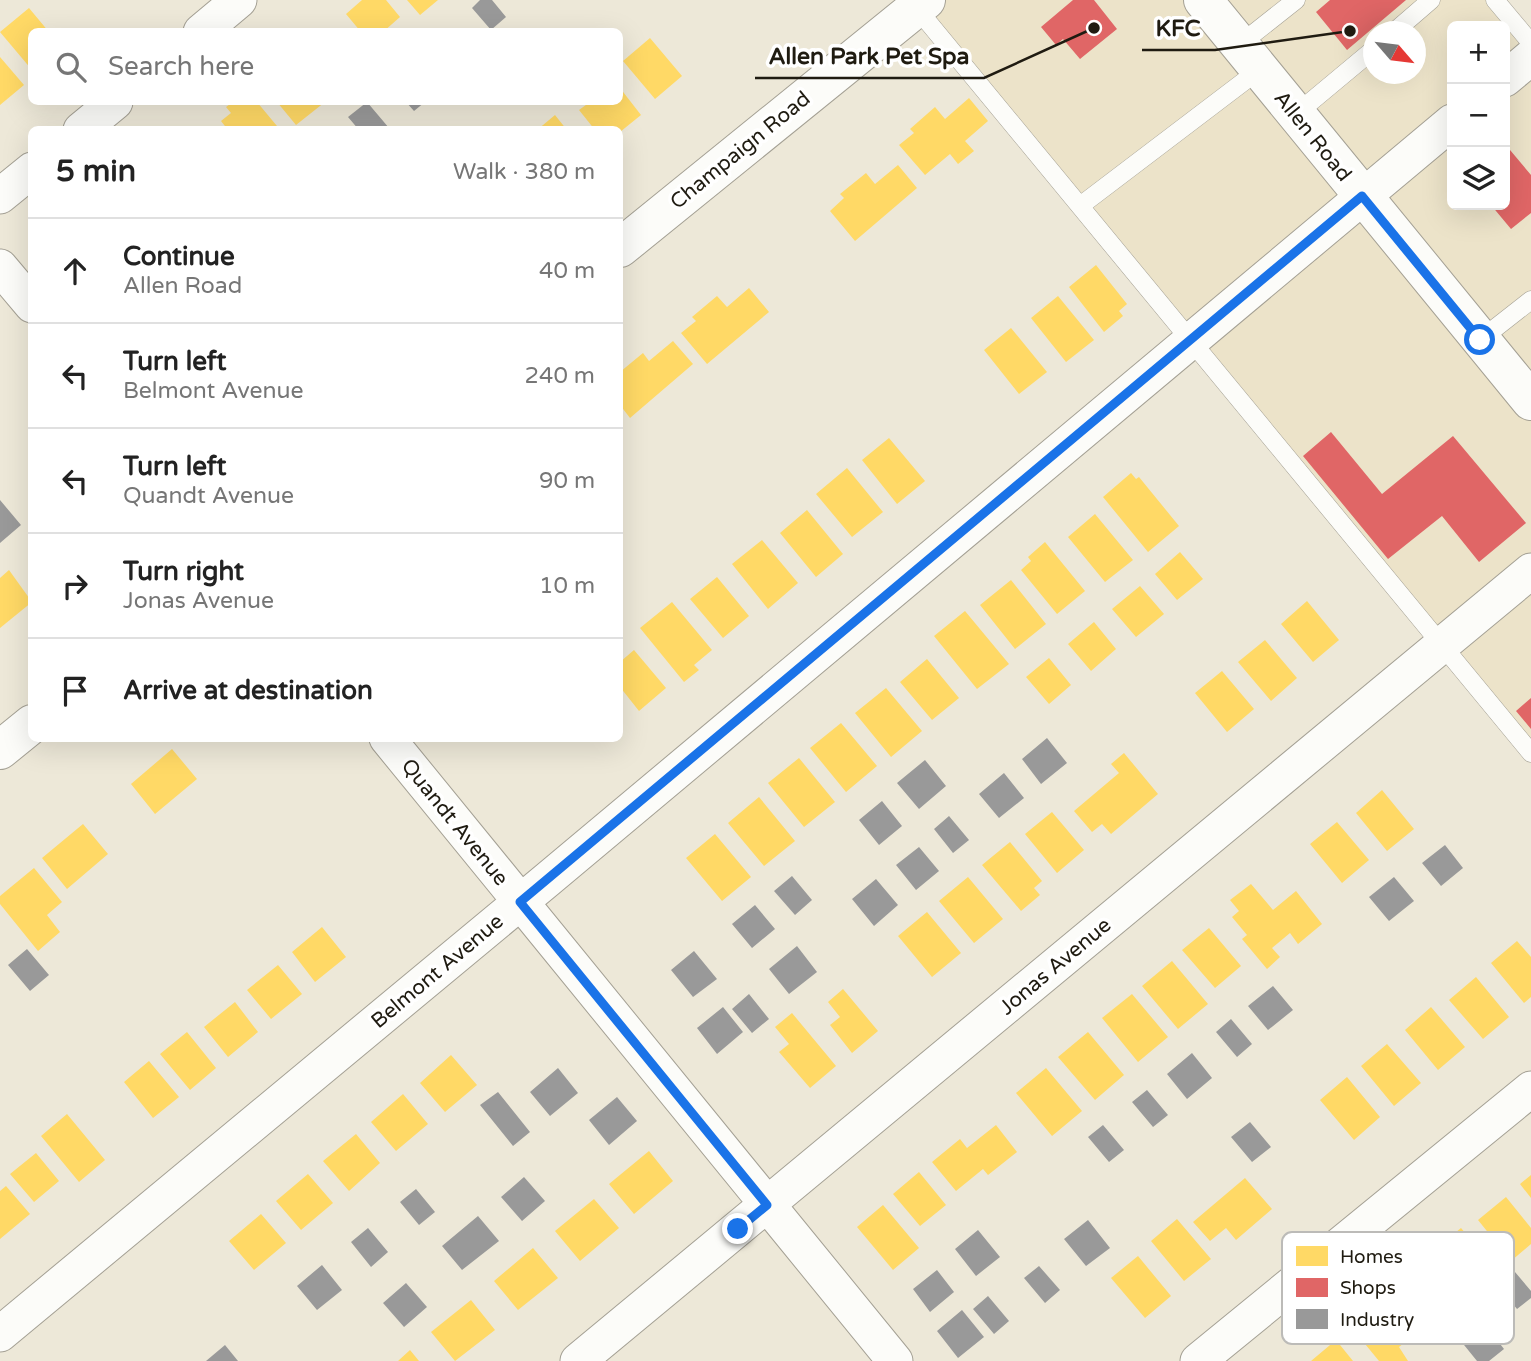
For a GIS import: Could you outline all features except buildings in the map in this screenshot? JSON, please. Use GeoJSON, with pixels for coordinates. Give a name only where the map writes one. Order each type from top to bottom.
{"type":"FeatureCollection","features":[{"type":"Feature","properties":{"kind":"main road","name":"Allen Road"},"geometry":{"type":"LineString","coordinates":[[1203,0],[1480,340],[1529,394]]}},
{"type":"Feature","properties":{"kind":"main road","name":"Champaign Road"},"geometry":{"type":"LineString","coordinates":[[623,245],[917,3]]}},
{"type":"Feature","properties":{"kind":"main road"},"geometry":{"type":"LineString","coordinates":[[0,750],[28,727]]}},
{"type":"Feature","properties":{"kind":"street"},"geometry":{"type":"LineString","coordinates":[[206,28],[239,0]]}},
{"type":"Feature","properties":{"kind":"street"},"geometry":{"type":"LineString","coordinates":[[1510,75],[1531,57]]}},
{"type":"Feature","properties":{"kind":"street"},"geometry":{"type":"LineString","coordinates":[[86,126],[111,105]]}},
{"type":"Feature","properties":{"kind":"street","name":"Belmont Avenue"},"geometry":{"type":"LineString","coordinates":[[0,1334],[1447,126]]}},
{"type":"Feature","properties":{"kind":"street"},"geometry":{"type":"LineString","coordinates":[[0,196],[28,173]]}},
{"type":"Feature","properties":{"kind":"street"},"geometry":{"type":"LineString","coordinates":[[0,267],[28,300]]}},
{"type":"Feature","properties":{"kind":"street","name":"Jonas Avenue"},"geometry":{"type":"LineString","coordinates":[[578,1361],[1531,571]]}},
{"type":"Feature","properties":{"kind":"street","name":"Quandt Avenue"},"geometry":{"type":"LineString","coordinates":[[390,742],[895,1361]]}},
{"type":"Feature","properties":{"kind":"street"},"geometry":{"type":"LineString","coordinates":[[1356,1232],[1531,1089]]}},
{"type":"Feature","properties":{"kind":"street"},"geometry":{"type":"LineString","coordinates":[[1198,1361],[1282,1292]]}},
{"type":"Feature","properties":{"kind":"lane"},"geometry":{"type":"LineString","coordinates":[[1080,206],[1249,57],[1296,0]]}},
{"type":"Feature","properties":{"kind":"lane"},"geometry":{"type":"LineString","coordinates":[[1407,21],[1431,0]]}},
{"type":"Feature","properties":{"kind":"lane"},"geometry":{"type":"LineString","coordinates":[[1495,0],[1531,43]]}},
{"type":"Feature","properties":{"kind":"lane"},"geometry":{"type":"LineString","coordinates":[[917,3],[1080,206],[1531,753]]}},
{"type":"Feature","properties":{"kind":"lane"},"geometry":{"type":"LineString","coordinates":[[1296,114],[1363,58]]}},
{"type":"Feature","properties":{"kind":"lane"},"geometry":{"type":"LineString","coordinates":[[1480,340],[1531,300]]}},
{"type":"Feature","properties":{"kind":"shaded area"},"geometry":{"type":"Polygon","coordinates":[[[910,0],[1495,0],[1531,43],[1531,753],[910,0]]]}},
{"type":"Feature","properties":{"kind":"place","name":"Allen Park Pet Spa"},"geometry":{"type":"Point","coordinates":[1094,28]}},
{"type":"Feature","properties":{"kind":"place","name":"KFC"},"geometry":{"type":"Point","coordinates":[1350,31]}},
{"type":"Feature","properties":{"kind":"route"},"geometry":{"type":"LineString","coordinates":[[738,1229],[767,1205],[520,902],[1362,196],[1480,340]]}}]}
